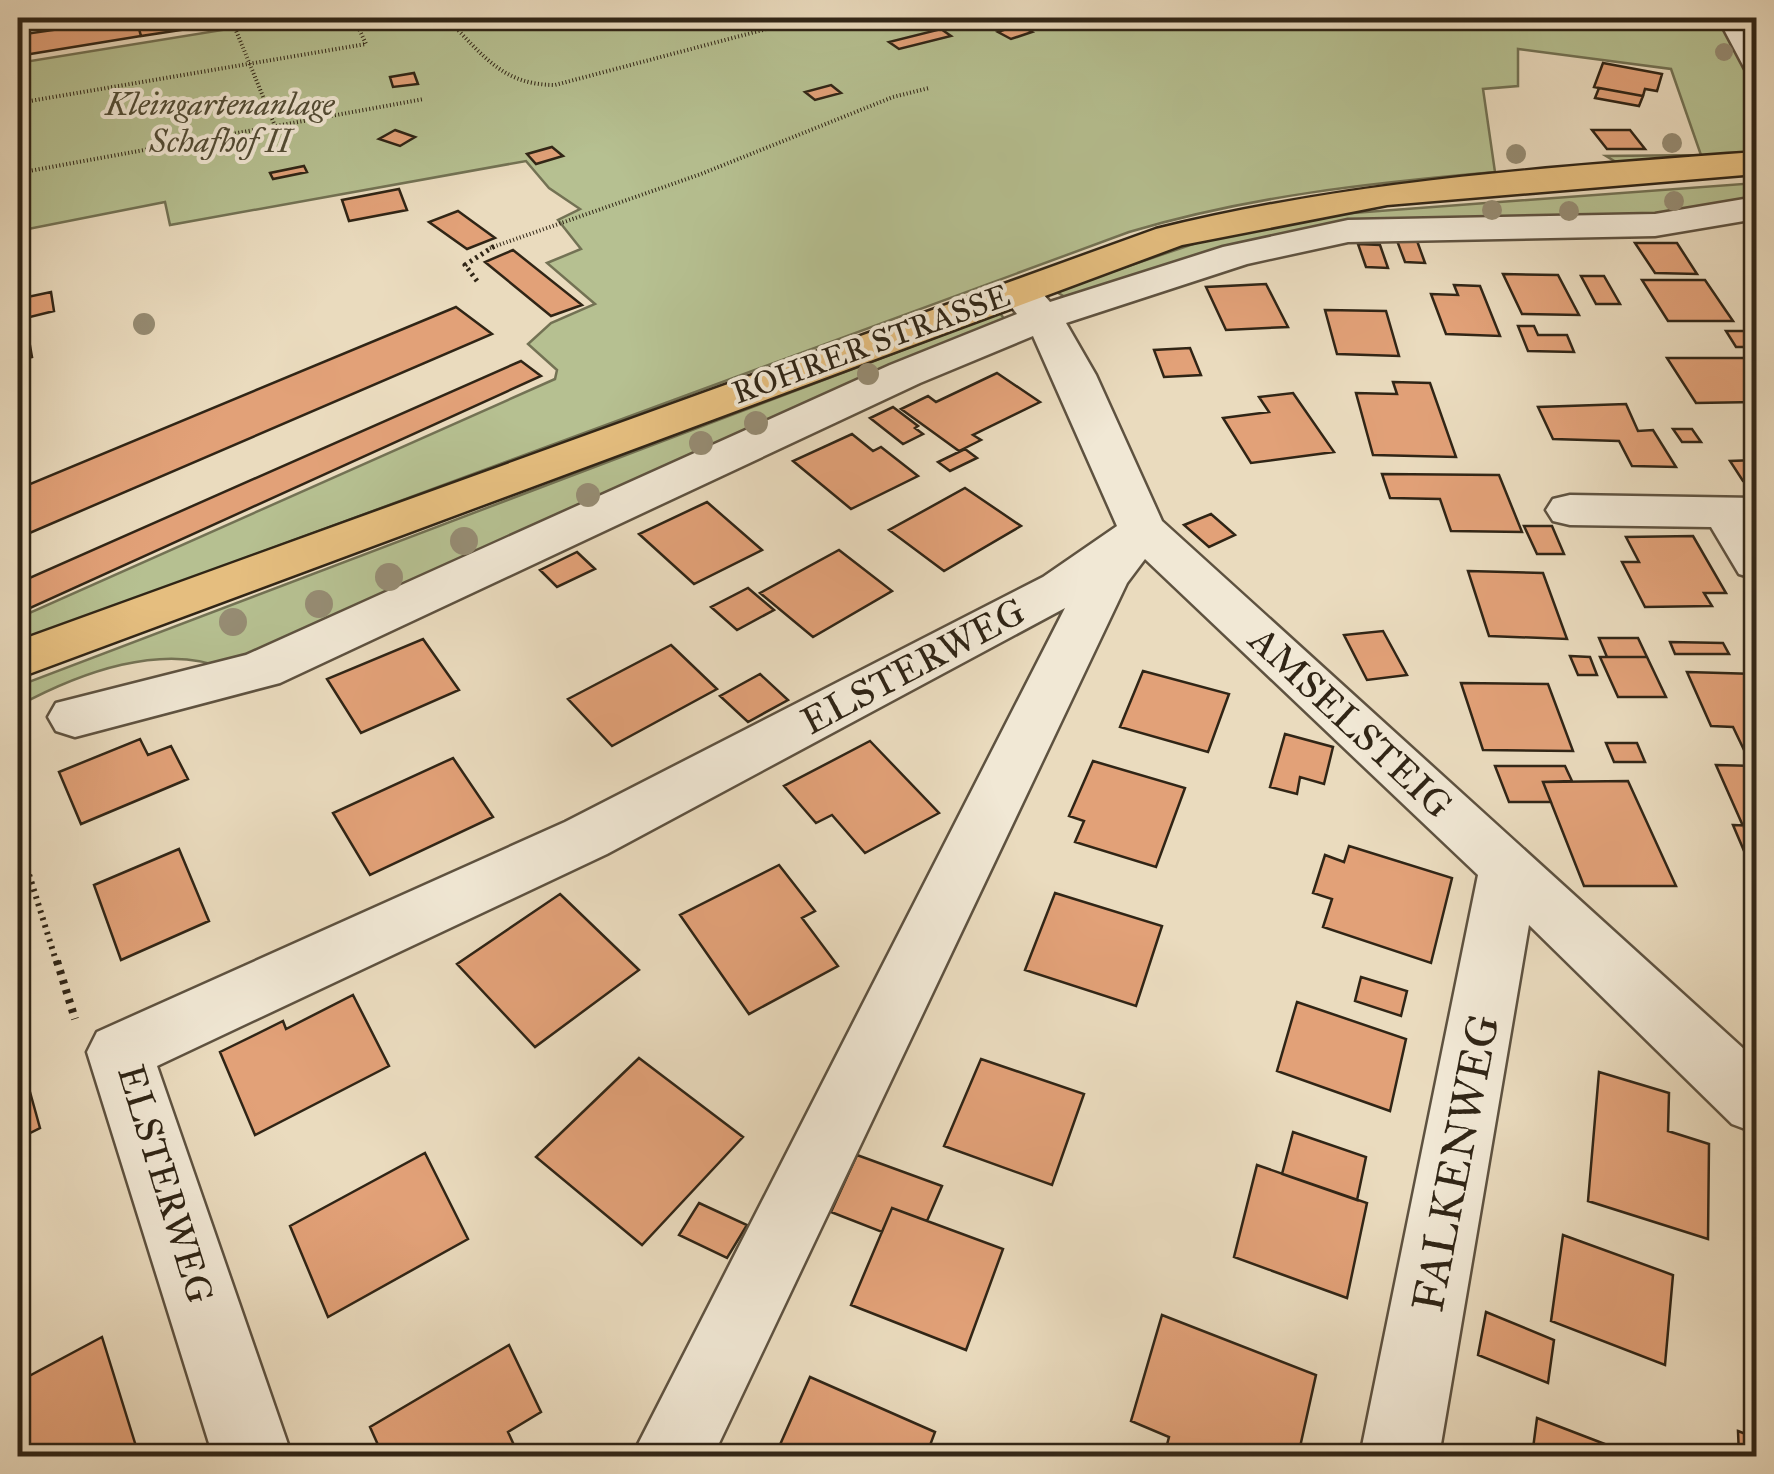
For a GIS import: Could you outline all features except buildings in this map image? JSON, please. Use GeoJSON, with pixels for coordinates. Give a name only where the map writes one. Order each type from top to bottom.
{"type":"FeatureCollection","features":[{"type":"Feature","properties":{"kind":"main road","name":"ROHRER STRASSE"},"geometry":{"type":"LineString","coordinates":[[18,660],[1031,303],[1169,237],[1325,201],[1756,163]]}},
{"type":"Feature","properties":{"kind":"street"},"geometry":{"type":"LineString","coordinates":[[1732,18],[1756,62]]}},
{"type":"Feature","properties":{"kind":"street","name":"ROHRER STRASSE"},"geometry":{"type":"LineString","coordinates":[[1031,303],[1334,233],[1655,225],[1756,208]]}},
{"type":"Feature","properties":{"kind":"street"},"geometry":{"type":"LineString","coordinates":[[75,717],[262,670],[905,374],[1031,303]]}},
{"type":"Feature","properties":{"kind":"street","name":"AMSELSTEIG"},"geometry":{"type":"LineString","coordinates":[[1031,303],[1124,501],[1142,530],[1756,1103]]}},
{"type":"Feature","properties":{"kind":"street"},"geometry":{"type":"LineString","coordinates":[[1570,510],[1742,513],[1756,564]]}},
{"type":"Feature","properties":{"kind":"street","name":"ELSTERWEG"},"geometry":{"type":"LineString","coordinates":[[252,1456],[120,1052],[586,838],[1060,588],[1142,530]]}},
{"type":"Feature","properties":{"kind":"street","name":"ELSTERWEG"},"geometry":{"type":"LineString","coordinates":[[672,1456],[1105,578],[1142,530]]}},
{"type":"Feature","properties":{"kind":"street","name":"FALKENWEG"},"geometry":{"type":"LineString","coordinates":[[1400,1456],[1509,870]]}},
{"type":"Feature","properties":{"kind":"path"},"geometry":{"type":"LineString","coordinates":[[18,102],[366,44],[354,18]]}},
{"type":"Feature","properties":{"kind":"path"},"geometry":{"type":"LineString","coordinates":[[446,18],[500,71],[524,86],[555,85],[808,18]]}},
{"type":"Feature","properties":{"kind":"path"},"geometry":{"type":"LineString","coordinates":[[235,28],[253,63],[275,126]]}},
{"type":"Feature","properties":{"kind":"path"},"geometry":{"type":"LineString","coordinates":[[477,281],[465,266],[491,247],[701,174],[894,97],[930,88]]}},
{"type":"Feature","properties":{"kind":"path"},"geometry":{"type":"LineString","coordinates":[[18,172],[424,99]]}},
{"type":"Feature","properties":{"kind":"path"},"geometry":{"type":"LineString","coordinates":[[18,839],[85,1050],[120,1052]]}},
{"type":"Feature","properties":{"kind":"green space","name":"Kleingartenanlage Schafhof II"},"geometry":{"type":"Polygon","coordinates":[[[296,18],[1717,18],[1756,88],[1756,154],[1616,162],[1606,156],[1701,155],[1671,69],[1518,49],[1518,86],[1483,89],[1495,172],[1310,193],[1220,209],[1129,232],[18,642],[18,618],[555,379],[557,370],[528,344],[551,323],[595,304],[547,263],[581,249],[558,220],[580,209],[549,188],[526,161],[170,225],[165,202],[18,231],[18,63],[296,18]]]}},
{"type":"Feature","properties":{"kind":"green space"},"geometry":{"type":"Polygon","coordinates":[[[1756,183],[1756,200],[1691,214],[1445,223],[1065,297],[1055,291],[1205,240],[1326,215],[1756,183]]]}},
{"type":"Feature","properties":{"kind":"green space"},"geometry":{"type":"Polygon","coordinates":[[[1000,313],[1007,323],[229,670],[203,662],[149,660],[94,672],[18,706],[18,686],[1000,313]]]}}]}
